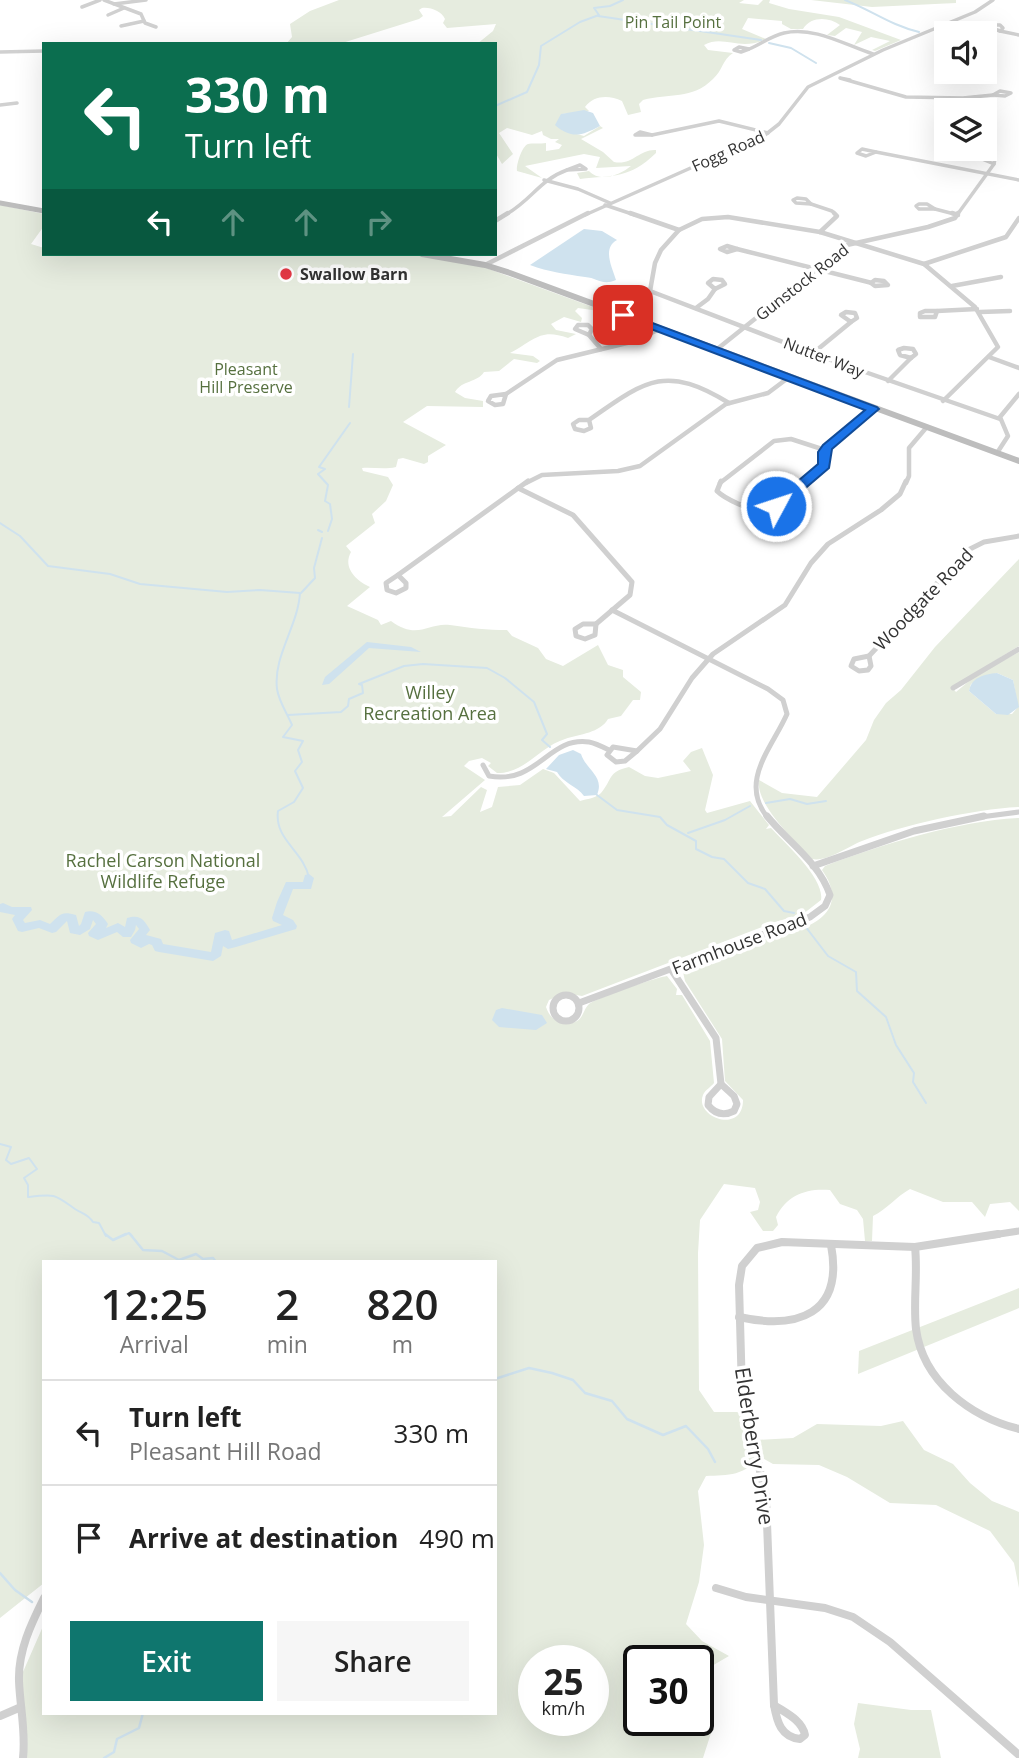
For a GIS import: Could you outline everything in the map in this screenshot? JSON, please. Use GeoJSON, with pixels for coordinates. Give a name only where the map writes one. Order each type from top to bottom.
{"type":"FeatureCollection","features":[{"type":"Feature","properties":{"kind":"street"},"geometry":{"type":"LineString","coordinates":[[82,7],[102,0],[141,14],[144,21]]}},
{"type":"Feature","properties":{"kind":"street"},"geometry":{"type":"LineString","coordinates":[[114,4],[146,0]]}},
{"type":"Feature","properties":{"kind":"street","name":"Fogg Road"},"geometry":{"type":"LineString","coordinates":[[485,265],[607,204],[768,133],[783,120],[803,91],[873,54],[975,12],[993,0]]}},
{"type":"Feature","properties":{"kind":"street"},"geometry":{"type":"LineString","coordinates":[[108,15],[124,8]]}},
{"type":"Feature","properties":{"kind":"street"},"geometry":{"type":"LineString","coordinates":[[121,26],[144,21],[156,27]]}},
{"type":"Feature","properties":{"kind":"street"},"geometry":{"type":"LineString","coordinates":[[1000,31],[1019,35]]}},
{"type":"Feature","properties":{"kind":"street"},"geometry":{"type":"LineString","coordinates":[[749,49],[781,33],[792,32],[834,39],[873,54]]}},
{"type":"Feature","properties":{"kind":"street"},"geometry":{"type":"LineString","coordinates":[[0,52],[42,51]]}},
{"type":"Feature","properties":{"kind":"street"},"geometry":{"type":"LineString","coordinates":[[829,76],[906,97],[963,98],[993,95],[998,91],[1017,92]]}},
{"type":"Feature","properties":{"kind":"street"},"geometry":{"type":"LineString","coordinates":[[0,105],[18,103]]}},
{"type":"Feature","properties":{"kind":"street"},"geometry":{"type":"LineString","coordinates":[[652,135],[719,121],[768,133]]}},
{"type":"Feature","properties":{"kind":"street"},"geometry":{"type":"LineString","coordinates":[[876,152],[1019,180]]}},
{"type":"Feature","properties":{"kind":"street"},"geometry":{"type":"LineString","coordinates":[[935,209],[958,215],[994,164]]}},
{"type":"Feature","properties":{"kind":"street"},"geometry":{"type":"LineString","coordinates":[[497,220],[521,206],[552,174],[568,170]]}},
{"type":"Feature","properties":{"kind":"street"},"geometry":{"type":"LineString","coordinates":[[544,180],[583,191],[607,204],[679,230]]}},
{"type":"Feature","properties":{"kind":"street"},"geometry":{"type":"LineString","coordinates":[[0,203],[42,211]]}},
{"type":"Feature","properties":{"kind":"street"},"geometry":{"type":"LineString","coordinates":[[811,204],[831,210],[837,216],[820,232]]}},
{"type":"Feature","properties":{"kind":"street","name":"Gunstock Road"},"geometry":{"type":"LineString","coordinates":[[716,351],[855,242],[935,225],[958,215]]}},
{"type":"Feature","properties":{"kind":"street"},"geometry":{"type":"LineString","coordinates":[[623,315],[650,291],[654,281],[654,265],[660,250],[679,230],[702,219],[724,216],[820,232],[924,264],[979,311],[998,347],[943,401]]}},
{"type":"Feature","properties":{"kind":"street"},"geometry":{"type":"LineString","coordinates":[[924,264],[1006,237],[1019,218]]}},
{"type":"Feature","properties":{"kind":"street"},"geometry":{"type":"LineString","coordinates":[[737,249],[872,283]]}},
{"type":"Feature","properties":{"kind":"street"},"geometry":{"type":"LineString","coordinates":[[433,256],[485,265],[1019,461]]}},
{"type":"Feature","properties":{"kind":"street"},"geometry":{"type":"LineString","coordinates":[[952,286],[1001,277]]}},
{"type":"Feature","properties":{"kind":"street"},"geometry":{"type":"LineString","coordinates":[[695,308],[715,289]]}},
{"type":"Feature","properties":{"kind":"street","name":"Nutter Way"},"geometry":{"type":"LineString","coordinates":[[650,291],[746,326],[812,354],[1000,419]]}},
{"type":"Feature","properties":{"kind":"street"},"geometry":{"type":"LineString","coordinates":[[937,311],[1010,311]]}},
{"type":"Feature","properties":{"kind":"street"},"geometry":{"type":"LineString","coordinates":[[812,354],[851,322]]}},
{"type":"Feature","properties":{"kind":"street"},"geometry":{"type":"LineString","coordinates":[[506,394],[557,360],[640,338],[657,328]]}},
{"type":"Feature","properties":{"kind":"street"},"geometry":{"type":"LineString","coordinates":[[589,335],[601,349]]}},
{"type":"Feature","properties":{"kind":"street"},"geometry":{"type":"LineString","coordinates":[[989,357],[1019,368]]}},
{"type":"Feature","properties":{"kind":"street"},"geometry":{"type":"LineString","coordinates":[[888,381],[911,358]]}},
{"type":"Feature","properties":{"kind":"street"},"geometry":{"type":"LineString","coordinates":[[398,575],[517,488],[542,475],[618,471],[640,466],[729,403],[768,393],[788,378]]}},
{"type":"Feature","properties":{"kind":"street"},"geometry":{"type":"LineString","coordinates":[[589,420],[637,386],[656,380],[675,379],[696,384],[729,403]]}},
{"type":"Feature","properties":{"kind":"street"},"geometry":{"type":"LineString","coordinates":[[997,453],[1008,436],[1006,426],[1000,419],[1004,410],[1019,394]]}},
{"type":"Feature","properties":{"kind":"street"},"geometry":{"type":"LineString","coordinates":[[825,450],[791,439],[772,442],[720,482],[718,491],[723,497],[749,508],[770,509],[824,466],[825,450],[873,409]]}},
{"type":"Feature","properties":{"kind":"street"},"geometry":{"type":"LineString","coordinates":[[609,750],[608,758],[618,763],[637,751],[664,724],[692,678],[708,659],[726,643],[785,605],[811,563],[828,544],[898,497],[909,476],[909,448],[926,428]]}},
{"type":"Feature","properties":{"kind":"street"},"geometry":{"type":"LineString","coordinates":[[517,488],[571,513],[633,583],[633,591],[596,624]]}},
{"type":"Feature","properties":{"kind":"street","name":"Woodgate Road"},"geometry":{"type":"LineString","coordinates":[[869,656],[968,550],[984,542],[1019,536]]}},
{"type":"Feature","properties":{"kind":"street"},"geometry":{"type":"LineString","coordinates":[[612,610],[708,659]]}},
{"type":"Feature","properties":{"kind":"street"},"geometry":{"type":"LineString","coordinates":[[953,688],[1019,649]]}},
{"type":"Feature","properties":{"kind":"street","name":"Farmhouse Road"},"geometry":{"type":"LineString","coordinates":[[579,1003],[818,912],[827,904],[830,895],[826,881],[765,813],[754,792],[759,768],[786,718],[786,704],[778,695],[708,659]]}},
{"type":"Feature","properties":{"kind":"street"},"geometry":{"type":"LineString","coordinates":[[483,765],[489,776],[506,779],[525,772],[552,750],[567,742],[591,741],[609,750]]}},
{"type":"Feature","properties":{"kind":"street"},"geometry":{"type":"LineString","coordinates":[[609,750],[618,746],[637,751]]}},
{"type":"Feature","properties":{"kind":"street"},"geometry":{"type":"LineString","coordinates":[[813,866],[864,845],[979,816],[1019,812]]}},
{"type":"Feature","properties":{"kind":"street"},"geometry":{"type":"LineString","coordinates":[[671,969],[716,1038],[721,1084],[734,1096],[737,1104],[734,1111],[726,1115],[713,1111],[708,1105],[709,1097],[721,1084]]}},
{"type":"Feature","properties":{"kind":"street","name":"Farmhouse Road"},"geometry":{"type":"LineString","coordinates":[[563,996],[573,998],[579,1003],[579,1013],[570,1019],[558,1018],[551,1008],[555,1000],[563,996]]}},
{"type":"Feature","properties":{"kind":"street","name":"Elderberry Drive"},"geometry":{"type":"LineString","coordinates":[[786,1749],[776,1730],[774,1705],[766,1497],[742,1392],[740,1272],[748,1256],[757,1248],[782,1242],[915,1247],[1019,1231]]}},
{"type":"Feature","properties":{"kind":"street"},"geometry":{"type":"LineString","coordinates":[[739,1317],[754,1322],[780,1323],[793,1321],[815,1310],[827,1298],[834,1282],[836,1260],[831,1245]]}},
{"type":"Feature","properties":{"kind":"street"},"geometry":{"type":"LineString","coordinates":[[915,1247],[918,1271],[916,1329],[926,1359],[967,1407],[990,1421],[1019,1429]]}},
{"type":"Feature","properties":{"kind":"street"},"geometry":{"type":"LineString","coordinates":[[716,1588],[735,1595],[841,1611],[858,1619],[891,1644],[1018,1754]]}},
{"type":"Feature","properties":{"kind":"street"},"geometry":{"type":"LineString","coordinates":[[23,1758],[19,1670],[23,1649],[42,1603]]}},
{"type":"Feature","properties":{"kind":"street"},"geometry":{"type":"LineString","coordinates":[[774,1705],[790,1714],[805,1731],[806,1742],[802,1749]]}},
{"type":"Feature","properties":{"kind":"street"},"geometry":{"type":"LineString","coordinates":[[0,1716],[21,1707]]}},
{"type":"Feature","properties":{"kind":"green space","name":"Pin Tail Point"},"geometry":{"type":"Polygon","coordinates":[[[339,0],[744,0],[739,3],[758,5],[763,0],[770,0],[769,3],[789,9],[839,17],[901,40],[875,51],[872,50],[890,41],[871,37],[854,45],[862,32],[846,28],[835,36],[827,35],[840,25],[831,20],[815,20],[803,29],[791,29],[782,24],[782,21],[748,18],[742,29],[766,39],[748,44],[718,41],[704,45],[708,50],[733,53],[705,86],[680,95],[643,100],[639,104],[641,112],[628,115],[622,101],[607,97],[597,98],[589,103],[585,107],[589,111],[562,114],[562,130],[584,136],[600,126],[603,128],[581,139],[614,162],[626,162],[650,150],[656,150],[646,161],[629,172],[612,176],[631,166],[596,168],[600,157],[584,154],[525,166],[542,178],[517,171],[518,160],[526,145],[546,143],[546,151],[559,149],[562,145],[555,142],[559,139],[551,139],[543,135],[542,131],[532,135],[507,128],[499,133],[513,154],[502,164],[497,155],[497,42],[479,42],[493,31],[496,24],[447,28],[441,14],[422,8],[419,10],[423,16],[419,19],[345,42],[288,42],[292,37],[290,24],[310,11],[339,0]]]}},
{"type":"Feature","properties":{"kind":"green space"},"geometry":{"type":"Polygon","coordinates":[[[811,0],[956,0],[956,3],[872,7],[811,0]]]}},
{"type":"Feature","properties":{"kind":"green space"},"geometry":{"type":"Polygon","coordinates":[[[589,171],[602,177],[580,179],[577,173],[589,171]]]}},
{"type":"Feature","properties":{"kind":"green space"},"geometry":{"type":"Polygon","coordinates":[[[0,205],[42,214],[42,229],[31,244],[42,247],[42,256],[425,256],[478,265],[631,321],[620,327],[614,319],[597,320],[602,314],[599,311],[578,308],[575,311],[582,318],[581,322],[564,317],[551,324],[556,330],[576,334],[568,338],[544,335],[510,353],[533,356],[540,361],[537,363],[514,359],[499,371],[484,372],[455,392],[465,398],[483,401],[483,407],[427,406],[403,422],[446,445],[428,456],[428,462],[424,464],[403,458],[398,459],[396,467],[362,468],[363,471],[388,477],[393,485],[386,501],[372,514],[375,523],[346,546],[351,552],[348,563],[352,573],[370,587],[347,606],[378,620],[381,625],[391,621],[409,630],[450,625],[507,630],[512,636],[538,648],[546,659],[563,666],[598,645],[608,665],[623,670],[623,677],[641,692],[640,700],[633,700],[621,716],[608,719],[595,730],[556,743],[516,769],[497,773],[488,766],[491,763],[482,758],[469,761],[464,766],[485,780],[442,817],[451,816],[481,787],[487,790],[480,812],[492,807],[498,787],[520,785],[543,769],[554,773],[580,801],[599,795],[614,774],[629,767],[645,776],[658,778],[691,771],[683,761],[691,752],[702,748],[713,775],[705,810],[707,813],[750,801],[769,825],[766,829],[771,828],[811,872],[821,892],[821,900],[803,914],[775,922],[582,996],[564,993],[549,1000],[546,1007],[556,1020],[572,1023],[579,1020],[594,1001],[667,976],[677,989],[676,995],[682,995],[710,1041],[714,1083],[704,1093],[702,1103],[705,1110],[720,1119],[735,1117],[741,1111],[743,1100],[725,1081],[722,1039],[685,981],[683,972],[812,924],[829,908],[832,897],[830,885],[822,870],[825,866],[921,835],[971,824],[1019,818],[1019,1211],[1010,1202],[990,1204],[985,1217],[972,1202],[943,1202],[910,1189],[873,1216],[872,1241],[865,1241],[863,1219],[857,1210],[840,1204],[830,1190],[813,1190],[798,1194],[780,1209],[776,1217],[778,1225],[773,1231],[763,1231],[750,1212],[758,1210],[760,1202],[755,1188],[724,1184],[700,1220],[698,1253],[699,1390],[714,1412],[737,1412],[748,1418],[756,1440],[793,1438],[817,1424],[881,1426],[903,1421],[924,1450],[953,1464],[992,1501],[1019,1512],[1019,1588],[1014,1563],[990,1531],[936,1505],[890,1503],[847,1477],[819,1465],[773,1464],[759,1456],[742,1471],[729,1475],[706,1476],[698,1491],[704,1545],[699,1582],[686,1624],[709,1645],[623,1645],[623,1736],[710,1736],[703,1758],[23,1758],[19,1681],[42,1629],[42,1715],[497,1715],[497,1260],[42,1260],[42,1585],[0,1618],[0,205]]]}},
{"type":"Feature","properties":{"kind":"green space"},"geometry":{"type":"Polygon","coordinates":[[[1019,559],[1019,646],[952,687],[956,692],[975,676],[1019,652],[1019,807],[961,814],[918,824],[862,841],[830,856],[812,859],[770,811],[759,790],[759,780],[782,793],[817,797],[866,740],[874,720],[886,703],[901,690],[935,647],[1019,559]],[[997,673],[971,684],[969,691],[996,714],[1012,714],[1018,707],[1013,680],[997,673]]]}},
{"type":"Feature","properties":{"kind":"green space"},"geometry":{"type":"Polygon","coordinates":[[[1019,1288],[1019,1308],[858,1374],[859,1351],[1019,1288]]]}},
{"type":"Feature","properties":{"kind":"green space"},"geometry":{"type":"Polygon","coordinates":[[[714,1648],[729,1656],[714,1665],[714,1648]]]}},
{"type":"Feature","properties":{"kind":"green space"},"geometry":{"type":"Polygon","coordinates":[[[858,1703],[931,1710],[941,1758],[858,1758],[860,1749],[854,1724],[858,1703]]]}},
{"type":"Feature","properties":{"kind":"water"},"geometry":{"type":"Polygon","coordinates":[[[584,110],[593,113],[600,126],[588,132],[572,134],[555,125],[561,114],[584,110]]]}},
{"type":"Feature","properties":{"kind":"water"},"geometry":{"type":"Polygon","coordinates":[[[584,229],[602,231],[617,240],[612,243],[609,253],[616,280],[603,282],[530,265],[584,229]]]}},
{"type":"Feature","properties":{"kind":"water"},"geometry":{"type":"Polygon","coordinates":[[[367,642],[411,647],[421,652],[369,648],[329,684],[322,685],[325,677],[367,642]]]}},
{"type":"Feature","properties":{"kind":"water"},"geometry":{"type":"Polygon","coordinates":[[[997,673],[1013,680],[1019,707],[1008,715],[996,714],[969,691],[972,683],[979,678],[997,673]]]}},
{"type":"Feature","properties":{"kind":"water"},"geometry":{"type":"Polygon","coordinates":[[[573,750],[581,754],[597,778],[597,795],[584,796],[557,772],[546,769],[559,755],[573,750]]]}},
{"type":"Feature","properties":{"kind":"water"},"geometry":{"type":"Polygon","coordinates":[[[502,1008],[542,1015],[547,1023],[536,1030],[499,1027],[492,1020],[496,1010],[502,1008]]]}},
{"type":"Feature","properties":{"kind":"waterway"},"geometry":{"type":"LineString","coordinates":[[497,105],[527,92],[539,65],[541,46],[580,22],[599,15],[594,8],[610,6],[623,0]]}},
{"type":"Feature","properties":{"kind":"waterway"},"geometry":{"type":"LineString","coordinates":[[845,0],[899,26],[919,32]]}},
{"type":"Feature","properties":{"kind":"waterway"},"geometry":{"type":"LineString","coordinates":[[598,16],[761,40]]}},
{"type":"Feature","properties":{"kind":"waterway"},"geometry":{"type":"LineString","coordinates":[[769,43],[791,48],[816,63]]}},
{"type":"Feature","properties":{"kind":"waterway"},"geometry":{"type":"LineString","coordinates":[[349,407],[353,354]]}},
{"type":"Feature","properties":{"kind":"waterway"},"geometry":{"type":"LineString","coordinates":[[328,531],[332,519],[330,504],[325,501],[328,485],[318,474],[325,469],[319,467],[350,423]]}},
{"type":"Feature","properties":{"kind":"waterway"},"geometry":{"type":"LineString","coordinates":[[0,523],[20,536],[48,566],[110,574],[140,584],[227,592],[260,590],[300,593],[279,665],[277,689],[292,725],[283,737],[303,741],[298,750],[302,762],[295,771],[303,788],[294,802],[278,811],[278,821],[280,830],[301,860],[309,878]]}},
{"type":"Feature","properties":{"kind":"waterway"},"geometry":{"type":"LineString","coordinates":[[318,530],[322,532]]}},
{"type":"Feature","properties":{"kind":"waterway"},"geometry":{"type":"LineString","coordinates":[[301,593],[315,578],[314,568],[322,538]]}},
{"type":"Feature","properties":{"kind":"waterway"},"geometry":{"type":"LineString","coordinates":[[288,715],[341,712],[348,706],[349,699],[363,693],[362,685],[359,684],[404,666],[423,664],[487,668],[505,678],[534,702],[547,734],[542,740],[550,747]]}},
{"type":"Feature","properties":{"kind":"waterway"},"geometry":{"type":"LineString","coordinates":[[597,795],[617,810],[660,817],[667,825],[696,841],[696,849],[712,857],[724,859],[748,883],[765,889],[784,911],[794,913]]}},
{"type":"Feature","properties":{"kind":"waterway"},"geometry":{"type":"LineString","coordinates":[[766,803],[790,799],[807,804],[826,801]]}},
{"type":"Feature","properties":{"kind":"waterway"},"geometry":{"type":"LineString","coordinates":[[688,833],[725,820],[750,806]]}},
{"type":"Feature","properties":{"kind":"waterway"},"geometry":{"type":"LineString","coordinates":[[0,908],[10,911],[27,910],[17,919],[22,928],[40,924],[52,929],[65,916],[72,918],[74,930],[80,931],[86,926],[89,915],[97,917],[103,924],[93,933],[98,936],[118,927],[127,934],[131,921],[138,920],[145,930],[135,940],[141,944],[148,939],[157,942],[159,948],[213,957],[217,953],[219,936],[225,934],[228,945],[292,926],[277,918],[280,907],[290,885],[307,886],[309,878]]}},
{"type":"Feature","properties":{"kind":"waterway"},"geometry":{"type":"LineString","coordinates":[[805,926],[828,956],[856,972],[857,991],[886,1017],[896,1045],[914,1073],[913,1082],[926,1103]]}},
{"type":"Feature","properties":{"kind":"waterway"},"geometry":{"type":"LineString","coordinates":[[0,1144],[11,1147],[6,1160],[11,1164],[29,1158],[37,1169],[24,1178],[28,1185],[28,1197],[58,1198],[93,1222],[99,1223],[106,1236]]}},
{"type":"Feature","properties":{"kind":"waterway"},"geometry":{"type":"LineString","coordinates":[[105,1234],[113,1240],[126,1234]]}},
{"type":"Feature","properties":{"kind":"waterway"},"geometry":{"type":"LineString","coordinates":[[122,1236],[130,1234]]}},
{"type":"Feature","properties":{"kind":"waterway"},"geometry":{"type":"LineString","coordinates":[[130,1234],[143,1250],[162,1251],[179,1260]]}},
{"type":"Feature","properties":{"kind":"waterway"},"geometry":{"type":"LineString","coordinates":[[179,1260],[196,1254],[203,1259],[214,1260]]}},
{"type":"Feature","properties":{"kind":"waterway"},"geometry":{"type":"LineString","coordinates":[[497,1378],[529,1368],[573,1380],[585,1393],[612,1401],[627,1419],[663,1435],[686,1426],[708,1449],[715,1462]]}},
{"type":"Feature","properties":{"kind":"waterway"},"geometry":{"type":"LineString","coordinates":[[0,1573],[15,1590],[32,1602]]}},
{"type":"Feature","properties":{"kind":"waterway"},"geometry":{"type":"LineString","coordinates":[[104,1758],[114,1752],[117,1739],[139,1728],[142,1715]]}},
{"type":"Feature","properties":{"kind":"place","name":"Swallow Barn"},"geometry":{"type":"Point","coordinates":[286,274]}},
{"type":"Feature","properties":{"kind":"route"},"geometry":{"type":"LineString","coordinates":[[623,315],[873,409],[827,447],[824,452],[824,466],[776,506]]}},
{"type":"Feature","properties":{"kind":"park label","name":"Pleasant Hill Preserve"},"geometry":{"type":"Point","coordinates":[246,378]}},
{"type":"Feature","properties":{"kind":"park label","name":"Willey Recreation Area"},"geometry":{"type":"Point","coordinates":[430,702]}},
{"type":"Feature","properties":{"kind":"park label","name":"Rachel Carson National Wildlife Refuge"},"geometry":{"type":"Point","coordinates":[163,870]}}]}
